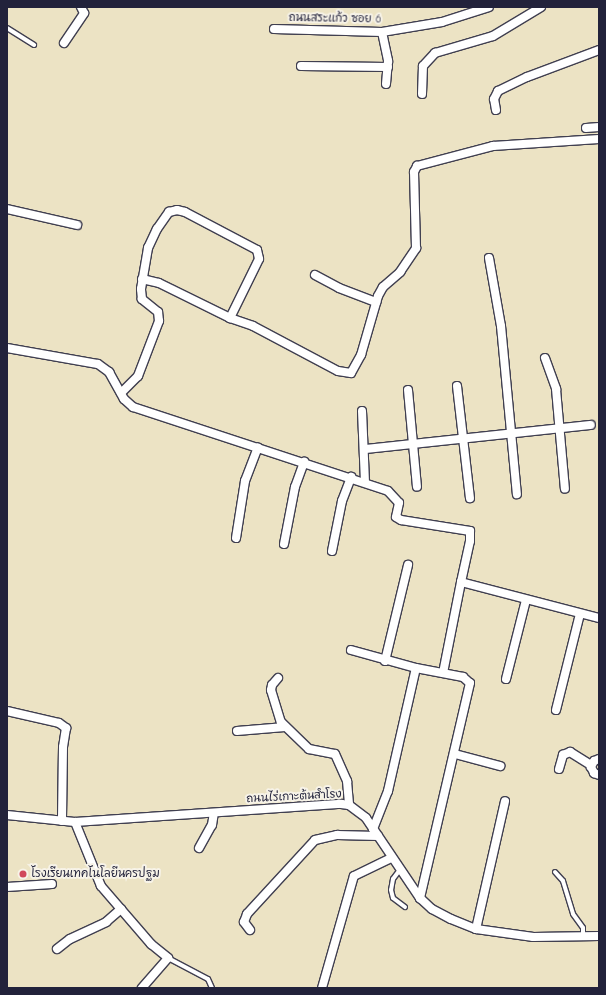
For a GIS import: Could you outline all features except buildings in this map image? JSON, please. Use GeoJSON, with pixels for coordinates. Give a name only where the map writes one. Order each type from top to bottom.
{"type":"FeatureCollection","features":[{"type":"Feature","properties":{"kind":"street"},"geometry":{"type":"LineString","coordinates":[[64,43],[84,13],[81,7]]}},
{"type":"Feature","properties":{"kind":"street","name":"ถนนสระแก้ว ซอย 6"},"geometry":{"type":"LineString","coordinates":[[274,29],[382,32],[442,22],[489,7]]}},
{"type":"Feature","properties":{"kind":"street"},"geometry":{"type":"LineString","coordinates":[[422,94],[423,66],[435,54],[493,36],[540,7]]}},
{"type":"Feature","properties":{"kind":"street"},"geometry":{"type":"LineString","coordinates":[[382,32],[388,67],[386,84]]}},
{"type":"Feature","properties":{"kind":"street"},"geometry":{"type":"LineString","coordinates":[[496,110],[494,99],[498,91],[527,77],[599,50]]}},
{"type":"Feature","properties":{"kind":"street"},"geometry":{"type":"LineString","coordinates":[[301,66],[388,67]]}},
{"type":"Feature","properties":{"kind":"street"},"geometry":{"type":"LineString","coordinates":[[586,128],[599,127]]}},
{"type":"Feature","properties":{"kind":"street"},"geometry":{"type":"LineString","coordinates":[[142,279],[159,283],[230,318],[253,326],[338,371],[351,373],[358,364],[376,302],[383,287],[400,272],[416,248],[414,172],[417,166],[494,146],[599,139]]}},
{"type":"Feature","properties":{"kind":"street"},"geometry":{"type":"LineString","coordinates":[[7,210],[76,225]]}},
{"type":"Feature","properties":{"kind":"street"},"geometry":{"type":"LineString","coordinates":[[121,393],[138,376],[159,321],[158,312],[141,296],[142,279],[148,248],[161,222],[174,210],[185,212],[253,247],[259,254],[230,318]]}},
{"type":"Feature","properties":{"kind":"street"},"geometry":{"type":"LineString","coordinates":[[489,258],[501,326],[517,494]]}},
{"type":"Feature","properties":{"kind":"street"},"geometry":{"type":"LineString","coordinates":[[315,275],[340,288],[376,302]]}},
{"type":"Feature","properties":{"kind":"street"},"geometry":{"type":"LineString","coordinates":[[7,348],[98,364],[109,372],[121,393],[133,407],[365,482],[396,497],[398,503],[396,517],[401,520],[470,531],[470,541],[443,673]]}},
{"type":"Feature","properties":{"kind":"street"},"geometry":{"type":"LineString","coordinates":[[545,358],[554,377],[565,489]]}},
{"type":"Feature","properties":{"kind":"street"},"geometry":{"type":"LineString","coordinates":[[458,386],[470,498]]}},
{"type":"Feature","properties":{"kind":"street"},"geometry":{"type":"LineString","coordinates":[[408,390],[417,487]]}},
{"type":"Feature","properties":{"kind":"street"},"geometry":{"type":"LineString","coordinates":[[362,411],[365,449],[365,482]]}},
{"type":"Feature","properties":{"kind":"street"},"geometry":{"type":"LineString","coordinates":[[365,449],[511,432],[591,425]]}},
{"type":"Feature","properties":{"kind":"street"},"geometry":{"type":"LineString","coordinates":[[236,538],[245,480],[258,447]]}},
{"type":"Feature","properties":{"kind":"street"},"geometry":{"type":"LineString","coordinates":[[284,544],[295,487],[304,462]]}},
{"type":"Feature","properties":{"kind":"street"},"geometry":{"type":"LineString","coordinates":[[332,551],[342,501],[351,477]]}},
{"type":"Feature","properties":{"kind":"street"},"geometry":{"type":"LineString","coordinates":[[385,660],[408,565]]}},
{"type":"Feature","properties":{"kind":"street"},"geometry":{"type":"LineString","coordinates":[[461,582],[599,618]]}},
{"type":"Feature","properties":{"kind":"street"},"geometry":{"type":"LineString","coordinates":[[506,679],[526,600]]}},
{"type":"Feature","properties":{"kind":"street"},"geometry":{"type":"LineString","coordinates":[[556,710],[580,614]]}},
{"type":"Feature","properties":{"kind":"street"},"geometry":{"type":"LineString","coordinates":[[351,650],[416,668],[464,677],[470,683],[455,754],[420,898]]}},
{"type":"Feature","properties":{"kind":"street"},"geometry":{"type":"LineString","coordinates":[[373,829],[388,791],[416,668]]}},
{"type":"Feature","properties":{"kind":"street"},"geometry":{"type":"LineString","coordinates":[[278,678],[272,685],[271,690],[277,714],[285,728],[308,750],[335,754],[347,781],[349,805]]}},
{"type":"Feature","properties":{"kind":"street"},"geometry":{"type":"LineString","coordinates":[[7,711],[59,723],[66,728],[62,821]]}},
{"type":"Feature","properties":{"kind":"street"},"geometry":{"type":"LineString","coordinates":[[237,731],[285,728]]}},
{"type":"Feature","properties":{"kind":"street"},"geometry":{"type":"LineString","coordinates":[[558,769],[562,756],[570,752],[591,765],[592,771],[599,775]]}},
{"type":"Feature","properties":{"kind":"street"},"geometry":{"type":"LineString","coordinates":[[455,754],[500,766]]}},
{"type":"Feature","properties":{"kind":"street"},"geometry":{"type":"LineString","coordinates":[[591,765],[599,759]]}},
{"type":"Feature","properties":{"kind":"street"},"geometry":{"type":"LineString","coordinates":[[476,929],[505,802]]}},
{"type":"Feature","properties":{"kind":"street","name":"ถนนไร่เกาะต้นสำโรง"},"geometry":{"type":"LineString","coordinates":[[7,815],[75,822],[349,805],[359,811],[378,836],[399,870],[420,898],[432,909],[476,929],[533,937],[599,936]]}},
{"type":"Feature","properties":{"kind":"street"},"geometry":{"type":"LineString","coordinates":[[199,848],[212,825],[214,813]]}},
{"type":"Feature","properties":{"kind":"street"},"geometry":{"type":"LineString","coordinates":[[75,822],[101,886],[151,944],[168,958],[142,988]]}},
{"type":"Feature","properties":{"kind":"street"},"geometry":{"type":"LineString","coordinates":[[250,930],[244,922],[247,914],[315,840],[337,835],[378,836]]}},
{"type":"Feature","properties":{"kind":"street"},"geometry":{"type":"LineString","coordinates":[[322,988],[354,876],[391,858]]}},
{"type":"Feature","properties":{"kind":"street"},"geometry":{"type":"LineString","coordinates":[[7,887],[52,884]]}},
{"type":"Feature","properties":{"kind":"street"},"geometry":{"type":"LineString","coordinates":[[57,949],[70,939],[106,922],[121,909]]}},
{"type":"Feature","properties":{"kind":"lane"},"geometry":{"type":"LineString","coordinates":[[7,28],[34,45]]}},
{"type":"Feature","properties":{"kind":"lane"},"geometry":{"type":"LineString","coordinates":[[399,870],[393,878],[391,890],[393,898],[405,907]]}},
{"type":"Feature","properties":{"kind":"lane"},"geometry":{"type":"LineString","coordinates":[[555,872],[563,881],[573,914],[583,928],[583,936]]}},
{"type":"Feature","properties":{"kind":"lane"},"geometry":{"type":"LineString","coordinates":[[168,958],[208,979],[212,988]]}},
{"type":"Feature","properties":{"kind":"place","name":"โรงเรียนเทคโนโลยีนครปฐม"},"geometry":{"type":"Point","coordinates":[23,874]}}]}
